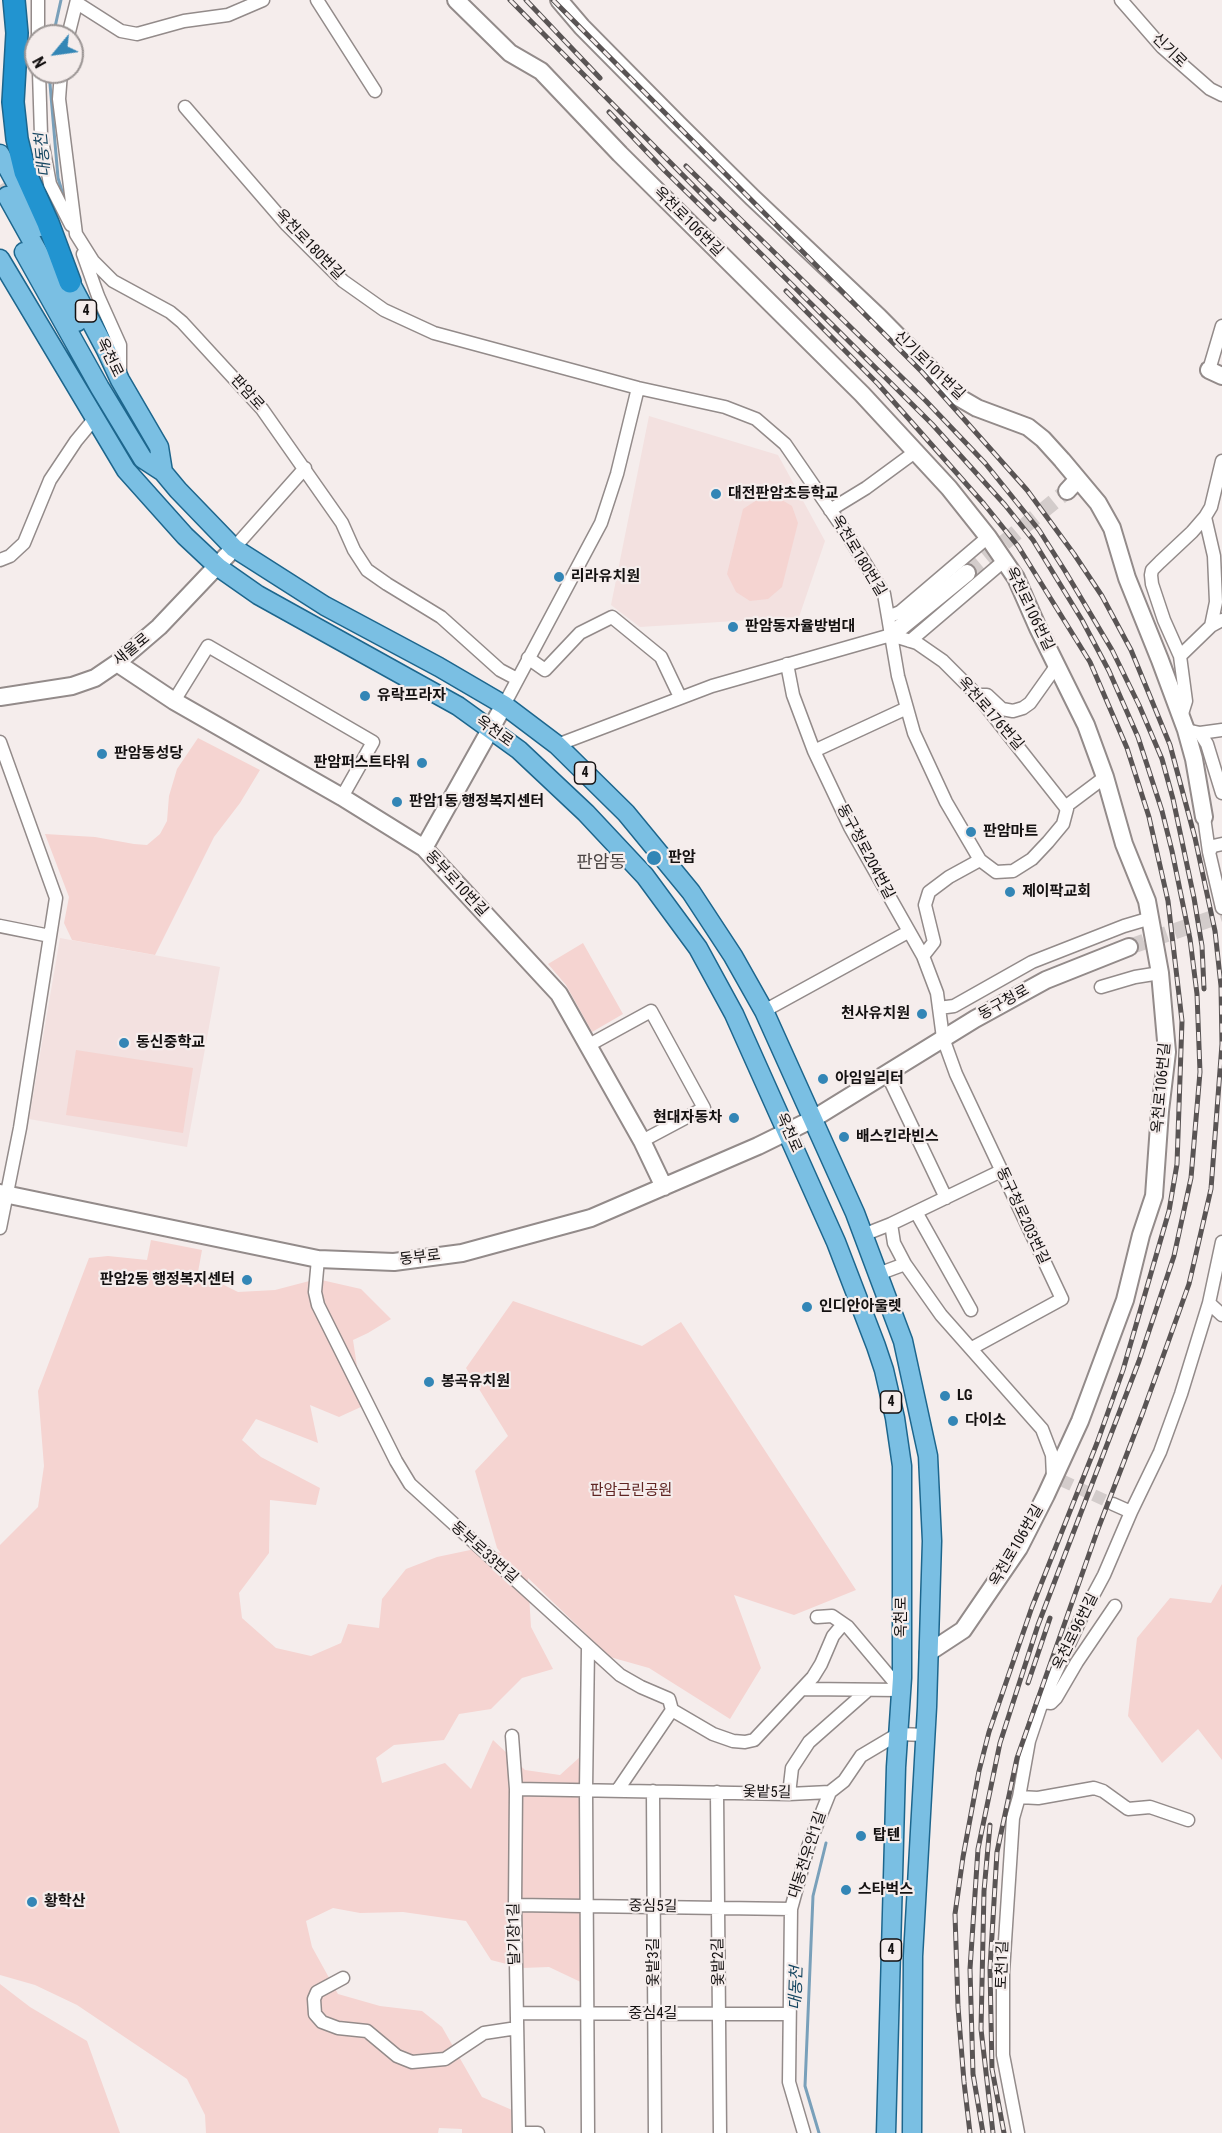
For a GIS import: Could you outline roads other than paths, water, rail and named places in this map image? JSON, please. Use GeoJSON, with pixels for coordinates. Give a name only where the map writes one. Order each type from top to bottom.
{"type":"FeatureCollection","features":[{"type":"Feature","properties":{"kind":"highway"},"geometry":{"type":"LineString","coordinates":[[14,0],[16,56],[13,102],[20,152],[33,194],[48,223],[70,282]]}},
{"type":"Feature","properties":{"kind":"highway"},"geometry":{"type":"LineString","coordinates":[[0,139],[16,56]]}},
{"type":"Feature","properties":{"kind":"main road","name":"옥천로"},"geometry":{"type":"LineString","coordinates":[[0,154],[6,194],[70,282],[120,380],[159,447],[163,472],[234,549],[325,606],[504,705],[557,744],[626,813],[692,892],[733,956],[764,1011],[863,1235],[903,1341],[928,1456],[932,1541],[926,1735],[913,1956],[912,2133]]}},
{"type":"Feature","properties":{"kind":"main road"},"geometry":{"type":"LineString","coordinates":[[6,194],[163,472]]}},
{"type":"Feature","properties":{"kind":"main road","name":"옥천로"},"geometry":{"type":"LineString","coordinates":[[0,259],[126,470],[185,536],[218,567],[258,596],[458,706],[519,750],[586,813],[645,876],[698,948],[734,1014],[836,1242],[876,1346],[895,1418],[902,1466],[901,1690],[886,2133]]}},
{"type":"Feature","properties":{"kind":"street"},"geometry":{"type":"LineString","coordinates":[[38,0],[38,24]]}},
{"type":"Feature","properties":{"kind":"street"},"geometry":{"type":"LineString","coordinates":[[71,24],[77,2],[121,31],[137,34],[184,21],[228,15],[263,0]]}},
{"type":"Feature","properties":{"kind":"street"},"geometry":{"type":"LineString","coordinates":[[317,0],[375,91]]}},
{"type":"Feature","properties":{"kind":"street","name":"옥천로106번길"},"geometry":{"type":"LineString","coordinates":[[456,0],[510,53],[541,71],[637,171],[862,394],[950,488],[988,537],[1016,578],[1086,725],[1105,777],[1124,844],[1147,901],[1160,973],[1167,1052],[1154,1196],[1141,1235],[1125,1300],[1057,1479],[1019,1548],[963,1630],[928,1653]]}},
{"type":"Feature","properties":{"kind":"street","name":"신기로101번길"},"geometry":{"type":"LineString","coordinates":[[559,0],[582,27],[678,124],[879,317],[958,397],[977,408],[1028,427],[1043,439],[1072,485],[1098,503],[1107,518],[1130,586],[1189,727],[1204,817]]}},
{"type":"Feature","properties":{"kind":"street","name":"신기로"},"geometry":{"type":"LineString","coordinates":[[1121,0],[1162,47],[1210,89],[1222,95]]}},
{"type":"Feature","properties":{"kind":"street"},"geometry":{"type":"LineString","coordinates":[[39,84],[41,135],[50,183],[78,238],[98,296],[120,345],[120,380]]}},
{"type":"Feature","properties":{"kind":"street","name":"판암로"},"geometry":{"type":"LineString","coordinates":[[60,84],[59,99],[78,238],[93,261],[113,281],[170,312],[182,322],[262,409],[342,523],[354,550],[367,570],[441,617],[500,669],[517,679]]}},
{"type":"Feature","properties":{"kind":"street","name":"옥천로180번길"},"geometry":{"type":"LineString","coordinates":[[185,107],[288,225],[343,281],[384,310],[434,333],[638,388],[725,407],[756,419],[786,444],[884,594],[898,676],[914,733],[942,792],[980,860]]}},
{"type":"Feature","properties":{"kind":"street"},"geometry":{"type":"LineString","coordinates":[[1215,373],[1222,326]]}},
{"type":"Feature","properties":{"kind":"street"},"geometry":{"type":"LineString","coordinates":[[424,848],[504,705],[601,523],[617,474],[638,388]]}},
{"type":"Feature","properties":{"kind":"street"},"geometry":{"type":"LineString","coordinates":[[0,561],[10,556],[24,543],[50,480],[76,441],[95,418]]}},
{"type":"Feature","properties":{"kind":"street"},"geometry":{"type":"LineString","coordinates":[[830,510],[866,488],[915,452]]}},
{"type":"Feature","properties":{"kind":"street"},"geometry":{"type":"LineString","coordinates":[[1222,461],[1211,507],[1205,517],[1152,570],[1151,575],[1164,620],[1180,656],[1189,727],[1207,744],[1222,794]]}},
{"type":"Feature","properties":{"kind":"street"},"geometry":{"type":"LineString","coordinates":[[234,549],[305,468]]}},
{"type":"Feature","properties":{"kind":"street"},"geometry":{"type":"LineString","coordinates":[[1180,656],[1216,623],[1214,556],[1205,517]]}},
{"type":"Feature","properties":{"kind":"street"},"geometry":{"type":"LineString","coordinates":[[888,617],[900,612],[988,537]]}},
{"type":"Feature","properties":{"kind":"street","name":"새울로"},"geometry":{"type":"LineString","coordinates":[[0,697],[72,686],[95,678],[117,663],[159,627],[234,549]]}},
{"type":"Feature","properties":{"kind":"street"},"geometry":{"type":"LineString","coordinates":[[910,641],[1005,560]]}},
{"type":"Feature","properties":{"kind":"street"},"geometry":{"type":"LineString","coordinates":[[557,744],[680,697],[891,635],[967,573]]}},
{"type":"Feature","properties":{"kind":"street"},"geometry":{"type":"LineString","coordinates":[[528,658],[545,670],[580,633],[612,617],[662,657],[680,697]]}},
{"type":"Feature","properties":{"kind":"street","name":"옥천로176번길"},"geometry":{"type":"LineString","coordinates":[[891,635],[917,643],[943,662],[977,695],[1065,807]]}},
{"type":"Feature","properties":{"kind":"street"},"geometry":{"type":"LineString","coordinates":[[174,701],[208,646],[373,742],[342,796]]}},
{"type":"Feature","properties":{"kind":"street","name":"동부로10번길"},"geometry":{"type":"LineString","coordinates":[[117,663],[174,701],[342,796],[424,848],[559,994],[642,1141],[663,1186]]}},
{"type":"Feature","properties":{"kind":"street","name":"동구청로204번길"},"geometry":{"type":"LineString","coordinates":[[787,664],[793,695],[814,751],[850,827],[923,956],[937,993],[943,1038]]}},
{"type":"Feature","properties":{"kind":"street"},"geometry":{"type":"LineString","coordinates":[[977,695],[987,695],[1002,709],[1013,711],[1023,708],[1030,703],[1057,665]]}},
{"type":"Feature","properties":{"kind":"street"},"geometry":{"type":"LineString","coordinates":[[814,751],[907,708]]}},
{"type":"Feature","properties":{"kind":"street"},"geometry":{"type":"LineString","coordinates":[[1189,727],[1222,730]]}},
{"type":"Feature","properties":{"kind":"street"},"geometry":{"type":"LineString","coordinates":[[0,742],[56,898],[0,1228]]}},
{"type":"Feature","properties":{"kind":"street"},"geometry":{"type":"LineString","coordinates":[[923,956],[934,942],[925,905],[929,892],[949,877],[980,860],[996,872],[1013,871],[1032,859],[1063,824],[1067,809],[1065,807],[1105,777]]}},
{"type":"Feature","properties":{"kind":"street"},"geometry":{"type":"LineString","coordinates":[[1204,817],[1212,835],[1221,844]]}},
{"type":"Feature","properties":{"kind":"street"},"geometry":{"type":"LineString","coordinates":[[1204,817],[1216,858],[1215,878],[1222,908]]}},
{"type":"Feature","properties":{"kind":"street"},"geometry":{"type":"LineString","coordinates":[[1216,858],[1212,846],[1221,844]]}},
{"type":"Feature","properties":{"kind":"street"},"geometry":{"type":"LineString","coordinates":[[939,1008],[954,1006],[1042,958],[1151,918]]}},
{"type":"Feature","properties":{"kind":"street"},"geometry":{"type":"LineString","coordinates":[[0,926],[50,936]]}},
{"type":"Feature","properties":{"kind":"street"},"geometry":{"type":"LineString","coordinates":[[764,1011],[908,932]]}},
{"type":"Feature","properties":{"kind":"street","name":"동구청로"},"geometry":{"type":"LineString","coordinates":[[813,1119],[943,1038],[1046,980],[1129,948]]}},
{"type":"Feature","properties":{"kind":"street"},"geometry":{"type":"LineString","coordinates":[[1101,987],[1135,977],[1160,973]]}},
{"type":"Feature","properties":{"kind":"street"},"geometry":{"type":"LineString","coordinates":[[589,1045],[651,1011],[705,1108],[642,1141]]}},
{"type":"Feature","properties":{"kind":"street","name":"동구청로203번길"},"geometry":{"type":"LineString","coordinates":[[943,1038],[956,1074],[1062,1299],[972,1348]]}},
{"type":"Feature","properties":{"kind":"street"},"geometry":{"type":"LineString","coordinates":[[887,1074],[946,1198]]}},
{"type":"Feature","properties":{"kind":"street","name":"동부로"},"geometry":{"type":"LineString","coordinates":[[4,1194],[318,1259],[394,1262],[462,1253],[591,1218],[813,1119]]}},
{"type":"Feature","properties":{"kind":"street"},"geometry":{"type":"LineString","coordinates":[[863,1235],[891,1224],[1001,1171]]}},
{"type":"Feature","properties":{"kind":"street"},"geometry":{"type":"LineString","coordinates":[[916,1212],[971,1310]]}},
{"type":"Feature","properties":{"kind":"street"},"geometry":{"type":"LineString","coordinates":[[891,1224],[894,1243],[905,1264],[942,1315],[1042,1430],[1052,1455],[1057,1479]]}},
{"type":"Feature","properties":{"kind":"street","name":"옥천로96번길"},"geometry":{"type":"LineString","coordinates":[[1019,1797],[1029,1742],[1042,1702],[1104,1575],[1164,1442],[1209,1303],[1222,1242]]}},
{"type":"Feature","properties":{"kind":"street","name":"동부로33번길"},"geometry":{"type":"LineString","coordinates":[[318,1259],[315,1292],[318,1305],[396,1461],[410,1484],[620,1675],[669,1699],[672,1710],[713,1734],[733,1741],[754,1740],[804,1689],[821,1664],[833,1636],[843,1624]]}},
{"type":"Feature","properties":{"kind":"street"},"geometry":{"type":"LineString","coordinates":[[878,1274],[905,1264]]}},
{"type":"Feature","properties":{"kind":"street"},"geometry":{"type":"LineString","coordinates":[[1209,1303],[1222,1315]]}},
{"type":"Feature","properties":{"kind":"street"},"geometry":{"type":"LineString","coordinates":[[1113,1504],[1131,1512]]}},
{"type":"Feature","properties":{"kind":"street"},"geometry":{"type":"LineString","coordinates":[[1042,1702],[1051,1704],[1056,1698],[1115,1606]]}},
{"type":"Feature","properties":{"kind":"street"},"geometry":{"type":"LineString","coordinates":[[817,1617],[832,1616],[839,1619],[901,1690]]}},
{"type":"Feature","properties":{"kind":"street"},"geometry":{"type":"LineString","coordinates":[[588,1648],[586,1790],[588,2133]]}},
{"type":"Feature","properties":{"kind":"street"},"geometry":{"type":"LineString","coordinates":[[804,1689],[901,1690]]}},
{"type":"Feature","properties":{"kind":"street"},"geometry":{"type":"LineString","coordinates":[[789,1794],[792,1767],[808,1742],[868,1690]]}},
{"type":"Feature","properties":{"kind":"street"},"geometry":{"type":"LineString","coordinates":[[616,1791],[672,1710]]}},
{"type":"Feature","properties":{"kind":"street"},"geometry":{"type":"LineString","coordinates":[[830,1792],[844,1781],[861,1756],[898,1734],[926,1735]]}},
{"type":"Feature","properties":{"kind":"street","name":"달기장1길"},"geometry":{"type":"LineString","coordinates":[[512,1736],[516,1789],[515,1905],[519,2133]]}},
{"type":"Feature","properties":{"kind":"street"},"geometry":{"type":"LineString","coordinates":[[1019,1797],[1038,1798],[1094,1788],[1128,1809],[1150,1806],[1188,1820]]}},
{"type":"Feature","properties":{"kind":"street","name":"옻밭5길"},"geometry":{"type":"LineString","coordinates":[[516,1789],[789,1794],[830,1792]]}},
{"type":"Feature","properties":{"kind":"street","name":"옻밭3길"},"geometry":{"type":"LineString","coordinates":[[653,1791],[655,2133]]}},
{"type":"Feature","properties":{"kind":"street","name":"옻밭2길"},"geometry":{"type":"LineString","coordinates":[[717,1792],[720,2133]]}},
{"type":"Feature","properties":{"kind":"street","name":"대동천우안1길"},"geometry":{"type":"LineString","coordinates":[[804,2133],[789,2082],[791,1909],[808,1847],[830,1792]]}},
{"type":"Feature","properties":{"kind":"street","name":"토천1길"},"geometry":{"type":"LineString","coordinates":[[1018,2133],[1003,2055],[1002,2025],[1008,1869],[1013,1818],[1019,1797]]}},
{"type":"Feature","properties":{"kind":"street","name":"중심5길"},"geometry":{"type":"LineString","coordinates":[[515,1905],[791,1909]]}},
{"type":"Feature","properties":{"kind":"street"},"geometry":{"type":"LineString","coordinates":[[343,1978],[317,1992],[314,1999],[315,2014],[322,2022],[338,2028],[366,2031],[397,2056],[412,2062],[445,2059],[484,2033],[517,2028]]}},
{"type":"Feature","properties":{"kind":"street","name":"중심4길"},"geometry":{"type":"LineString","coordinates":[[517,2013],[789,2014]]}},
{"type":"Feature","properties":{"kind":"street"},"geometry":{"type":"LineString","coordinates":[[519,2133],[538,2133]]}},
{"type":"Feature","properties":{"kind":"waterway","name":"대동천"},"geometry":{"type":"LineString","coordinates":[[56,24],[61,0]]}},
{"type":"Feature","properties":{"kind":"waterway","name":"대동천"},"geometry":{"type":"LineString","coordinates":[[50,84],[58,178],[65,201]]}},
{"type":"Feature","properties":{"kind":"waterway","name":"대동천"},"geometry":{"type":"LineString","coordinates":[[819,2133],[805,2086],[813,1896],[826,1843]]}},
{"type":"Feature","properties":{"kind":"tunnel"},"geometry":{"type":"LineString","coordinates":[[0,185],[7,196]]}},
{"type":"Feature","properties":{"kind":"tunnel"},"geometry":{"type":"LineString","coordinates":[[967,573],[1067,491]]}},
{"type":"Feature","properties":{"kind":"tunnel"},"geometry":{"type":"LineString","coordinates":[[1129,947],[1222,915]]}},
{"type":"Feature","properties":{"kind":"tunnel"},"geometry":{"type":"LineString","coordinates":[[1061,1480],[1113,1504]]}},
{"type":"Feature","properties":{"kind":"railway"},"geometry":{"type":"LineString","coordinates":[[510,0],[932,424],[1005,505],[1033,540],[1082,620],[1109,671],[1138,737],[1162,811],[1172,851],[1190,939],[1197,994],[1200,1072],[1191,1178],[1174,1256],[1139,1361],[1038,1625],[1000,1743],[978,1849],[970,1969],[973,2074],[983,2133]]}},
{"type":"Feature","properties":{"kind":"railway"},"geometry":{"type":"LineString","coordinates":[[526,0],[600,78]]}},
{"type":"Feature","properties":{"kind":"railway"},"geometry":{"type":"LineString","coordinates":[[553,0],[922,372],[1027,490],[1074,554],[1102,596],[1131,650],[1170,745],[1195,838],[1215,931],[1221,986],[1222,1044],[1211,1189],[1189,1284],[1098,1529],[1017,1758],[997,1852],[990,1968],[992,2069],[1004,2133]]}},
{"type":"Feature","properties":{"kind":"railway"},"geometry":{"type":"LineString","coordinates":[[609,112],[714,219]]}},
{"type":"Feature","properties":{"kind":"railway"},"geometry":{"type":"LineString","coordinates":[[686,166],[926,401],[985,463],[1039,530],[1065,571],[1112,650],[1162,759],[1194,898],[1202,946],[1204,989]]}},
{"type":"Feature","properties":{"kind":"railway"},"geometry":{"type":"LineString","coordinates":[[786,291],[878,384],[984,504],[1018,546],[1090,662],[1127,748],[1149,817],[1168,901],[1182,1021],[1177,1164],[1169,1211],[1123,1370],[1097,1443],[1032,1607],[989,1732],[979,1771],[955,1914],[958,2007],[970,2133]]}},
{"type":"Feature","properties":{"kind":"railway"},"geometry":{"type":"LineString","coordinates":[[1028,1683],[1050,1618]]}},
{"type":"Feature","properties":{"kind":"railway"},"geometry":{"type":"LineString","coordinates":[[990,1825],[984,1891],[981,2029],[993,2133]]}},
{"type":"Feature","properties":{"kind":"place","name":"대전판암초등학교"},"geometry":{"type":"Point","coordinates":[716,494]}},
{"type":"Feature","properties":{"kind":"place","name":"리라유치원"},"geometry":{"type":"Point","coordinates":[559,577]}},
{"type":"Feature","properties":{"kind":"place","name":"판암동자율방범대"},"geometry":{"type":"Point","coordinates":[733,627]}},
{"type":"Feature","properties":{"kind":"place","name":"유락프라자"},"geometry":{"type":"Point","coordinates":[365,696]}},
{"type":"Feature","properties":{"kind":"place","name":"판암동성당"},"geometry":{"type":"Point","coordinates":[102,754]}},
{"type":"Feature","properties":{"kind":"place","name":"판암퍼스트타워"},"geometry":{"type":"Point","coordinates":[422,763]}},
{"type":"Feature","properties":{"kind":"place","name":"판암1동 행정복지센터"},"geometry":{"type":"Point","coordinates":[397,802]}},
{"type":"Feature","properties":{"kind":"place","name":"판암마트"},"geometry":{"type":"Point","coordinates":[971,832]}},
{"type":"Feature","properties":{"kind":"place","name":"판암"},"geometry":{"type":"Point","coordinates":[654,858]}},
{"type":"Feature","properties":{"kind":"place","name":"제이팍교회"},"geometry":{"type":"Point","coordinates":[1010,892]}},
{"type":"Feature","properties":{"kind":"place","name":"천사유치원"},"geometry":{"type":"Point","coordinates":[922,1014]}},
{"type":"Feature","properties":{"kind":"place","name":"동신중학교"},"geometry":{"type":"Point","coordinates":[124,1043]}},
{"type":"Feature","properties":{"kind":"place","name":"아임일리터"},"geometry":{"type":"Point","coordinates":[823,1079]}},
{"type":"Feature","properties":{"kind":"place","name":"현대자동차"},"geometry":{"type":"Point","coordinates":[734,1118]}},
{"type":"Feature","properties":{"kind":"place","name":"배스킨라빈스"},"geometry":{"type":"Point","coordinates":[844,1137]}},
{"type":"Feature","properties":{"kind":"place","name":"판암2동 행정복지센터"},"geometry":{"type":"Point","coordinates":[247,1280]}},
{"type":"Feature","properties":{"kind":"place","name":"인디안아울렛"},"geometry":{"type":"Point","coordinates":[807,1307]}},
{"type":"Feature","properties":{"kind":"place","name":"봉곡유치원"},"geometry":{"type":"Point","coordinates":[429,1382]}},
{"type":"Feature","properties":{"kind":"place","name":"LG"},"geometry":{"type":"Point","coordinates":[945,1396]}},
{"type":"Feature","properties":{"kind":"place","name":"다이소"},"geometry":{"type":"Point","coordinates":[953,1421]}},
{"type":"Feature","properties":{"kind":"place","name":"탑텐"},"geometry":{"type":"Point","coordinates":[861,1836]}},
{"type":"Feature","properties":{"kind":"place","name":"스타벅스"},"geometry":{"type":"Point","coordinates":[846,1890]}},
{"type":"Feature","properties":{"kind":"place","name":"황학산"},"geometry":{"type":"Point","coordinates":[32,1902]}},
{"type":"Feature","properties":{"kind":"district","name":"판암동"},"geometry":{"type":"Point","coordinates":[601,863]}},
{"type":"Feature","properties":{"kind":"park label","name":"판암근린공원"},"geometry":{"type":"Point","coordinates":[631,1491]}}]}
